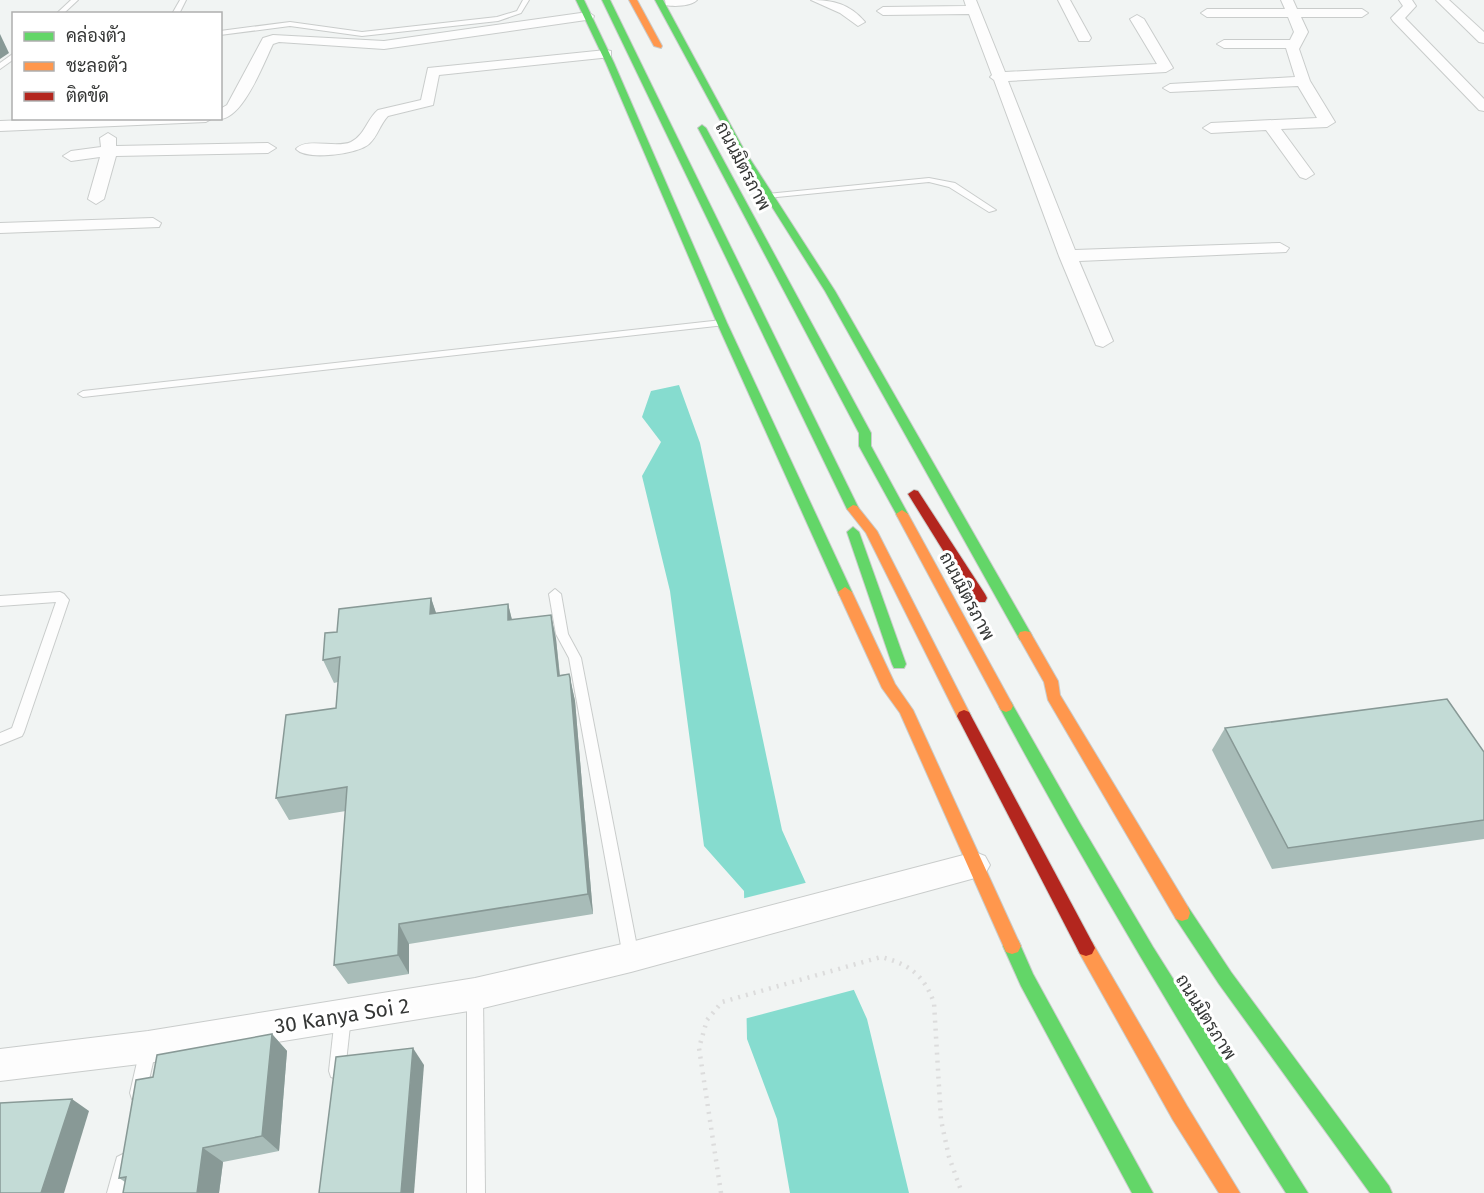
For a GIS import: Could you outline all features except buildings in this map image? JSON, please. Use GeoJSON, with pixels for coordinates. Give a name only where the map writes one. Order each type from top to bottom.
{"type":"FeatureCollection","features":[{"type":"Feature","properties":{"kind":"highway"},"geometry":{"type":"LineString","coordinates":[[580,0],[614,72],[722,323],[889,688],[906,710],[1027,980],[1143,1193]]}},
{"type":"Feature","properties":{"kind":"highway"},"geometry":{"type":"LineString","coordinates":[[606,0],[855,513],[871,531],[1029,843],[1152,1068],[1230,1193]]}},
{"type":"Feature","properties":{"kind":"highway"},"geometry":{"type":"LineString","coordinates":[[633,0],[664,58]]}},
{"type":"Feature","properties":{"kind":"highway","name":"ถนนมิตรภาพ"},"geometry":{"type":"LineString","coordinates":[[664,1],[691,60],[767,196],[830,291],[1051,681],[1053,696],[1164,886],[1225,978],[1382,1193]]}},
{"type":"Feature","properties":{"kind":"highway"},"geometry":{"type":"LineString","coordinates":[[691,60],[694,94]]}},
{"type":"Feature","properties":{"kind":"highway"},"geometry":{"type":"LineString","coordinates":[[614,72],[664,120]]}},
{"type":"Feature","properties":{"kind":"highway","name":"ถนนมิตรภาพ"},"geometry":{"type":"LineString","coordinates":[[696,117],[865,433],[865,446],[1075,834],[1204,1049],[1298,1193]]}},
{"type":"Feature","properties":{"kind":"highway"},"geometry":{"type":"LineString","coordinates":[[865,433],[883,444]]}},
{"type":"Feature","properties":{"kind":"highway"},"geometry":{"type":"LineString","coordinates":[[907,482],[987,609]]}},
{"type":"Feature","properties":{"kind":"highway"},"geometry":{"type":"LineString","coordinates":[[855,513],[853,535],[905,679],[906,710]]}},
{"type":"Feature","properties":{"kind":"highway"},"geometry":{"type":"LineString","coordinates":[[1034,684],[1053,696]]}},
{"type":"Feature","properties":{"kind":"street"},"geometry":{"type":"LineString","coordinates":[[664,1],[691,0]]}},
{"type":"Feature","properties":{"kind":"street"},"geometry":{"type":"LineString","coordinates":[[818,0],[845,10],[858,22]]}},
{"type":"Feature","properties":{"kind":"street"},"geometry":{"type":"LineString","coordinates":[[1064,0],[1084,38]]}},
{"type":"Feature","properties":{"kind":"street"},"geometry":{"type":"LineString","coordinates":[[1405,0],[1410,6],[1398,18],[1484,107]]}},
{"type":"Feature","properties":{"kind":"street"},"geometry":{"type":"LineString","coordinates":[[1442,0],[1484,39]]}},
{"type":"Feature","properties":{"kind":"street"},"geometry":{"type":"LineString","coordinates":[[883,11],[972,5],[997,77],[1103,341]]}},
{"type":"Feature","properties":{"kind":"street"},"geometry":{"type":"LineString","coordinates":[[1211,128],[1327,122],[1303,81],[1292,49],[1297,44],[1301,32],[1290,6]]}},
{"type":"Feature","properties":{"kind":"street"},"geometry":{"type":"LineString","coordinates":[[1207,13],[1290,6],[1362,14]]}},
{"type":"Feature","properties":{"kind":"street"},"geometry":{"type":"LineString","coordinates":[[222,115],[233,108],[268,41],[278,38],[384,45],[588,16]]}},
{"type":"Feature","properties":{"kind":"street"},"geometry":{"type":"LineString","coordinates":[[997,77],[1166,68],[1137,19]]}},
{"type":"Feature","properties":{"kind":"street"},"geometry":{"type":"LineString","coordinates":[[1224,44],[1297,44]]}},
{"type":"Feature","properties":{"kind":"street"},"geometry":{"type":"LineString","coordinates":[[304,149],[351,148],[363,144],[380,115],[393,109],[420,106],[428,102],[433,71],[606,54]]}},
{"type":"Feature","properties":{"kind":"street"},"geometry":{"type":"LineString","coordinates":[[1170,88],[1303,81]]}},
{"type":"Feature","properties":{"kind":"street"},"geometry":{"type":"LineString","coordinates":[[0,140],[7,125],[140,120]]}},
{"type":"Feature","properties":{"kind":"street"},"geometry":{"type":"LineString","coordinates":[[96,199],[109,151],[107,121]]}},
{"type":"Feature","properties":{"kind":"street"},"geometry":{"type":"LineString","coordinates":[[1270,125],[1306,174]]}},
{"type":"Feature","properties":{"kind":"street"},"geometry":{"type":"LineString","coordinates":[[70,156],[109,151],[268,148]]}},
{"type":"Feature","properties":{"kind":"street"},"geometry":{"type":"LineString","coordinates":[[0,228],[153,223]]}},
{"type":"Feature","properties":{"kind":"street"},"geometry":{"type":"LineString","coordinates":[[1068,256],[1280,248]]}},
{"type":"Feature","properties":{"kind":"street","name":"30 Kanya Soi 2"},"geometry":{"type":"LineString","coordinates":[[0,1065],[148,1047],[475,994],[631,957],[975,866]]}},
{"type":"Feature","properties":{"kind":"lane"},"geometry":{"type":"LineString","coordinates":[[61,12],[75,0]]}},
{"type":"Feature","properties":{"kind":"lane"},"geometry":{"type":"LineString","coordinates":[[222,33],[290,24],[362,34],[498,19],[519,12],[526,0]]}},
{"type":"Feature","properties":{"kind":"lane"},"geometry":{"type":"LineString","coordinates":[[0,67],[12,57]]}},
{"type":"Feature","properties":{"kind":"lane"},"geometry":{"type":"LineString","coordinates":[[767,196],[929,180],[952,185],[992,210]]}},
{"type":"Feature","properties":{"kind":"lane"},"geometry":{"type":"LineString","coordinates":[[83,394],[722,323]]}},
{"type":"Feature","properties":{"kind":"lane"},"geometry":{"type":"LineString","coordinates":[[555,594],[562,634],[575,658],[631,957]]}},
{"type":"Feature","properties":{"kind":"lane"},"geometry":{"type":"LineString","coordinates":[[0,601],[60,597],[63,600],[17,732],[0,739]]}},
{"type":"Feature","properties":{"kind":"lane"},"geometry":{"type":"LineString","coordinates":[[475,994],[476,1193]]}},
{"type":"Feature","properties":{"kind":"lane"},"geometry":{"type":"LineString","coordinates":[[335,1087],[344,1016]]}},
{"type":"Feature","properties":{"kind":"lane"},"geometry":{"type":"LineString","coordinates":[[134,1115],[148,1047]]}},
{"type":"Feature","properties":{"kind":"lane"},"geometry":{"type":"LineString","coordinates":[[116,1193],[126,1148]]}},
{"type":"Feature","properties":{"kind":"path"},"geometry":{"type":"LineString","coordinates":[[721,1193],[699,1048],[707,1020],[722,1002],[881,957],[904,963],[927,983],[935,1004],[941,1121],[948,1156],[962,1193]]}},
{"type":"Feature","properties":{"kind":"shaded area"},"geometry":{"type":"Polygon","coordinates":[[[679,385],[700,443],[782,830],[867,1019],[909,1193],[790,1193],[777,1119],[747,1039],[744,891],[704,846],[670,591],[642,476],[661,442],[642,417],[651,391],[679,385]]]}},
{"type":"Feature","properties":{"kind":"pier"},"geometry":{"type":"Polygon","coordinates":[[[809,882],[857,989],[744,1019],[741,899],[809,882]]]}},
{"type":"Feature","properties":{"kind":"traffic: fast"},"geometry":{"type":"LineString","coordinates":[[580,0],[610,63],[722,323],[845,592]]}},
{"type":"Feature","properties":{"kind":"traffic: fast"},"geometry":{"type":"LineString","coordinates":[[606,0],[853,509]]}},
{"type":"Feature","properties":{"kind":"traffic: fast"},"geometry":{"type":"LineString","coordinates":[[659,0],[739,148],[830,291],[1025,636]]}},
{"type":"Feature","properties":{"kind":"traffic: fast"},"geometry":{"type":"LineString","coordinates":[[702,128],[865,433],[865,446],[902,514]]}},
{"type":"Feature","properties":{"kind":"traffic: fast"},"geometry":{"type":"LineString","coordinates":[[853,532],[899,664]]}},
{"type":"Feature","properties":{"kind":"traffic: fast"},"geometry":{"type":"LineString","coordinates":[[1006,706],[1147,952],[1298,1193]]}},
{"type":"Feature","properties":{"kind":"traffic: fast"},"geometry":{"type":"LineString","coordinates":[[1182,913],[1225,978],[1382,1193]]}},
{"type":"Feature","properties":{"kind":"traffic: fast"},"geometry":{"type":"LineString","coordinates":[[1012,946],[1027,980],[1143,1193]]}},
{"type":"Feature","properties":{"kind":"traffic: slow"},"geometry":{"type":"LineString","coordinates":[[633,0],[658,46]]}},
{"type":"Feature","properties":{"kind":"traffic: slow"},"geometry":{"type":"LineString","coordinates":[[853,509],[871,531],[964,716]]}},
{"type":"Feature","properties":{"kind":"traffic: slow"},"geometry":{"type":"LineString","coordinates":[[902,514],[1006,706]]}},
{"type":"Feature","properties":{"kind":"traffic: slow"},"geometry":{"type":"LineString","coordinates":[[845,592],[889,688],[906,710],[1012,946]]}},
{"type":"Feature","properties":{"kind":"traffic: slow"},"geometry":{"type":"LineString","coordinates":[[1025,636],[1051,681],[1053,696],[1182,913]]}},
{"type":"Feature","properties":{"kind":"traffic: slow"},"geometry":{"type":"LineString","coordinates":[[1086,948],[1180,1113],[1230,1193]]}},
{"type":"Feature","properties":{"kind":"traffic: jam"},"geometry":{"type":"LineString","coordinates":[[914,494],[980,598]]}},
{"type":"Feature","properties":{"kind":"traffic: jam"},"geometry":{"type":"LineString","coordinates":[[964,716],[1086,948]]}}]}
